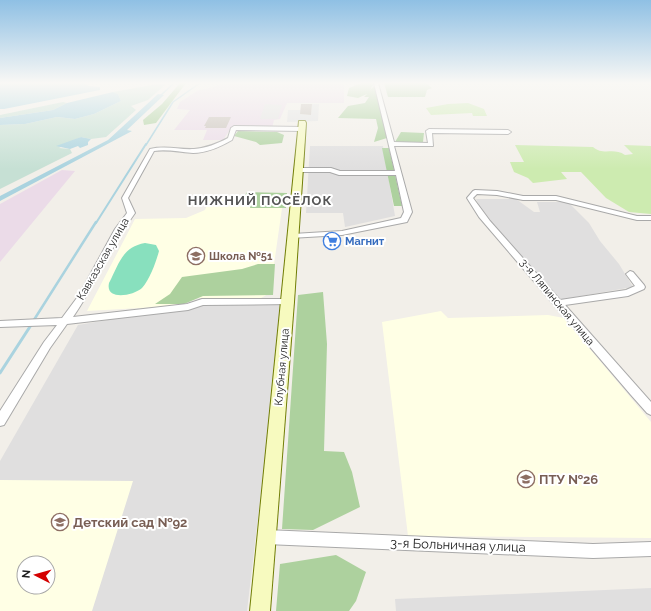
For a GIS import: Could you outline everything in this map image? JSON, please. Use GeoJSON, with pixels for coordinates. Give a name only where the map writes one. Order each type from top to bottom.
{"type":"FeatureCollection","features":[{"type":"Feature","properties":{"kind":"street"},"geometry":{"type":"LineString","coordinates":[[293,236],[342,233],[404,220],[408,212],[383,112]]}},
{"type":"Feature","properties":{"kind":"street","name":"Кавказская улица"},"geometry":{"type":"LineString","coordinates":[[0,421],[47,346],[82,297],[119,229],[131,213],[125,198],[152,150],[163,148],[194,152],[217,146],[230,138],[234,128],[302,126]]}},
{"type":"Feature","properties":{"kind":"street","name":"Клубная улица"},"geometry":{"type":"LineString","coordinates":[[260,611],[288,302],[302,126]]}},
{"type":"Feature","properties":{"kind":"street"},"geometry":{"type":"LineString","coordinates":[[391,144],[431,145],[429,131],[508,132]]}},
{"type":"Feature","properties":{"kind":"street"},"geometry":{"type":"LineString","coordinates":[[299,170],[331,170],[339,173],[398,174]]}},
{"type":"Feature","properties":{"kind":"street","name":"3-я Ляпинская улица"},"geometry":{"type":"LineString","coordinates":[[651,218],[637,218],[556,198],[523,198],[496,193],[475,192],[470,198],[479,213],[651,410]]}},
{"type":"Feature","properties":{"kind":"street"},"geometry":{"type":"LineString","coordinates":[[630,274],[641,287]]}},
{"type":"Feature","properties":{"kind":"street"},"geometry":{"type":"LineString","coordinates":[[558,303],[628,293],[641,287],[651,286]]}},
{"type":"Feature","properties":{"kind":"street"},"geometry":{"type":"LineString","coordinates":[[0,324],[65,321],[188,307],[202,302],[288,302]]}},
{"type":"Feature","properties":{"kind":"street","name":"3-я Больничная улица"},"geometry":{"type":"LineString","coordinates":[[266,538],[593,551],[651,549]]}},
{"type":"Feature","properties":{"kind":"shaded area"},"geometry":{"type":"Polygon","coordinates":[[[17,112],[43,112],[0,118],[0,115],[17,112]]]}},
{"type":"Feature","properties":{"kind":"shaded area"},"geometry":{"type":"Polygon","coordinates":[[[99,112],[134,112],[106,137],[91,139],[81,137],[59,148],[70,149],[72,153],[0,189],[0,125],[25,124],[57,117],[75,119],[99,112]]]}},
{"type":"Feature","properties":{"kind":"shaded area"},"geometry":{"type":"Polygon","coordinates":[[[189,112],[283,112],[280,119],[274,120],[272,128],[231,128],[223,140],[203,140],[207,130],[174,130],[189,112]]]}},
{"type":"Feature","properties":{"kind":"shaded area"},"geometry":{"type":"Polygon","coordinates":[[[262,112],[280,112],[278,119],[260,119],[262,112]]]}},
{"type":"Feature","properties":{"kind":"shaded area"},"geometry":{"type":"Polygon","coordinates":[[[288,112],[301,112],[300,114],[311,115],[311,112],[319,112],[318,121],[287,122],[288,112]]]}},
{"type":"Feature","properties":{"kind":"shaded area"},"geometry":{"type":"Polygon","coordinates":[[[310,146],[383,146],[395,216],[345,227],[343,213],[306,213],[310,146]]]}},
{"type":"Feature","properties":{"kind":"shaded area"},"geometry":{"type":"Polygon","coordinates":[[[62,170],[75,171],[0,262],[0,204],[62,170]]]}},
{"type":"Feature","properties":{"kind":"shaded area","name":"Школа №51"},"geometry":{"type":"Polygon","coordinates":[[[275,196],[283,201],[270,293],[261,298],[179,298],[175,306],[87,311],[135,219],[186,218],[205,210],[210,197],[275,196]]]}},
{"type":"Feature","properties":{"kind":"shaded area"},"geometry":{"type":"Polygon","coordinates":[[[476,199],[516,199],[534,212],[540,212],[537,202],[568,202],[589,223],[600,241],[619,264],[633,287],[558,300],[482,212],[476,199]]]}},
{"type":"Feature","properties":{"kind":"shaded area"},"geometry":{"type":"Polygon","coordinates":[[[207,303],[283,305],[247,611],[0,611],[0,461],[78,325],[207,303]]]}},
{"type":"Feature","properties":{"kind":"shaded area","name":"ПТУ №26"},"geometry":{"type":"Polygon","coordinates":[[[441,311],[448,318],[548,315],[564,318],[651,422],[651,538],[408,536],[382,322],[441,311]]]}},
{"type":"Feature","properties":{"kind":"shaded area","name":"Детский сад №92"},"geometry":{"type":"Polygon","coordinates":[[[0,480],[133,481],[92,611],[0,611],[0,480]]]}},
{"type":"Feature","properties":{"kind":"shaded area"},"geometry":{"type":"Polygon","coordinates":[[[651,588],[651,611],[396,611],[395,599],[651,588]]]}},
{"type":"Feature","properties":{"kind":"green space"},"geometry":{"type":"Polygon","coordinates":[[[153,112],[165,112],[156,123],[144,125],[143,120],[153,112]]]}},
{"type":"Feature","properties":{"kind":"green space"},"geometry":{"type":"Polygon","coordinates":[[[343,112],[381,112],[387,138],[374,142],[378,128],[376,119],[338,118],[343,112]]]}},
{"type":"Feature","properties":{"kind":"green space"},"geometry":{"type":"Polygon","coordinates":[[[429,112],[485,112],[487,116],[473,116],[472,113],[431,115],[429,112]]]}},
{"type":"Feature","properties":{"kind":"green space"},"geometry":{"type":"Polygon","coordinates":[[[238,131],[277,132],[284,135],[282,143],[260,145],[256,142],[234,136],[238,131]]]}},
{"type":"Feature","properties":{"kind":"green space"},"geometry":{"type":"Polygon","coordinates":[[[401,132],[424,133],[423,142],[395,142],[401,132]]]}},
{"type":"Feature","properties":{"kind":"green space"},"geometry":{"type":"Polygon","coordinates":[[[515,145],[593,147],[601,151],[617,152],[625,155],[633,154],[624,145],[651,146],[651,214],[629,212],[606,198],[581,172],[561,172],[567,179],[533,183],[528,178],[514,172],[510,162],[524,162],[515,145]]]}},
{"type":"Feature","properties":{"kind":"green space"},"geometry":{"type":"Polygon","coordinates":[[[382,148],[389,148],[402,206],[394,206],[382,148]]]}},
{"type":"Feature","properties":{"kind":"green space"},"geometry":{"type":"Polygon","coordinates":[[[247,192],[287,193],[286,208],[250,208],[251,201],[245,195],[247,192]]]}},
{"type":"Feature","properties":{"kind":"green space"},"geometry":{"type":"Polygon","coordinates":[[[145,243],[156,245],[159,251],[148,280],[138,291],[127,295],[115,295],[109,289],[109,283],[122,257],[131,248],[145,243]]]}},
{"type":"Feature","properties":{"kind":"green space"},"geometry":{"type":"Polygon","coordinates":[[[258,264],[275,264],[273,295],[203,296],[184,304],[155,304],[170,294],[182,277],[242,269],[258,264]]]}},
{"type":"Feature","properties":{"kind":"green space"},"geometry":{"type":"Polygon","coordinates":[[[323,292],[327,344],[324,451],[344,452],[352,472],[360,507],[313,530],[282,529],[298,295],[323,292]]]}},
{"type":"Feature","properties":{"kind":"green space"},"geometry":{"type":"Polygon","coordinates":[[[336,555],[366,572],[356,601],[349,611],[276,611],[280,564],[336,555]]]}},
{"type":"Feature","properties":{"kind":"water"},"geometry":{"type":"Polygon","coordinates":[[[43,112],[99,112],[75,119],[57,117],[25,124],[0,125],[0,118],[43,112]]]}},
{"type":"Feature","properties":{"kind":"water"},"geometry":{"type":"Polygon","coordinates":[[[139,112],[147,112],[127,130],[132,131],[0,201],[0,196],[108,140],[139,112]]]}},
{"type":"Feature","properties":{"kind":"water"},"geometry":{"type":"Polygon","coordinates":[[[81,137],[91,139],[88,142],[88,145],[70,149],[56,146],[81,137]]]}},
{"type":"Feature","properties":{"kind":"building"},"geometry":{"type":"Polygon","coordinates":[[[300,112],[311,112],[311,115],[300,114],[300,112]]]}},
{"type":"Feature","properties":{"kind":"building"},"geometry":{"type":"Polygon","coordinates":[[[209,117],[231,117],[226,128],[205,128],[206,126],[204,126],[209,117]]]}},
{"type":"Feature","properties":{"kind":"waterway"},"geometry":{"type":"LineString","coordinates":[[146,145],[167,112]]}},
{"type":"Feature","properties":{"kind":"waterway"},"geometry":{"type":"LineString","coordinates":[[96,223],[146,144]]}},
{"type":"Feature","properties":{"kind":"waterway"},"geometry":{"type":"LineString","coordinates":[[32,323],[96,222]]}},
{"type":"Feature","properties":{"kind":"waterway"},"geometry":{"type":"LineString","coordinates":[[0,373],[33,322]]}},
{"type":"Feature","properties":{"kind":"place","name":"Магнит"},"geometry":{"type":"Point","coordinates":[332,241]}},
{"type":"Feature","properties":{"kind":"place","name":"Школа №51"},"geometry":{"type":"Point","coordinates":[196,256]}},
{"type":"Feature","properties":{"kind":"place","name":"ПТУ №26"},"geometry":{"type":"Point","coordinates":[526,479]}},
{"type":"Feature","properties":{"kind":"place","name":"Детский сад №92"},"geometry":{"type":"Point","coordinates":[60,522]}},
{"type":"Feature","properties":{"kind":"district","name":"НИЖНИЙ ПОСЁЛОК"},"geometry":{"type":"Point","coordinates":[260,200]}}]}
